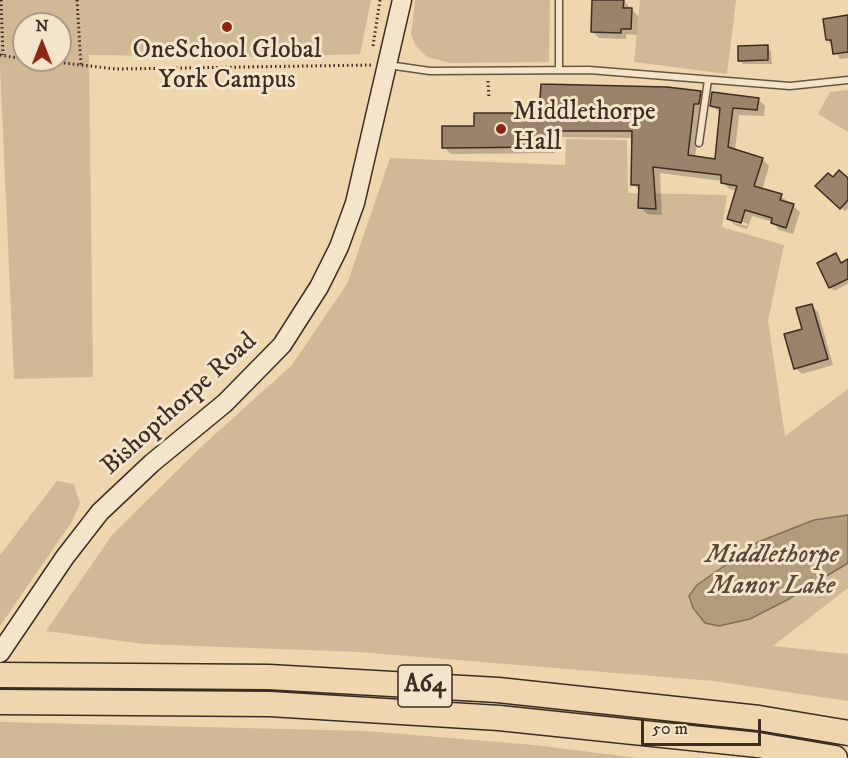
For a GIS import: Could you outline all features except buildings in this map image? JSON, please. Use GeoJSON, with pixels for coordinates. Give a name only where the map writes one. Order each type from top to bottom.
{"type":"FeatureCollection","features":[{"type":"Feature","properties":{"kind":"highway","name":"A64"},"geometry":{"type":"LineString","coordinates":[[0,675],[269,676],[498,690],[759,718],[848,733]]}},
{"type":"Feature","properties":{"kind":"highway","name":"A64"},"geometry":{"type":"LineString","coordinates":[[0,702],[270,704],[500,718],[758,745],[835,758]]}},
{"type":"Feature","properties":{"kind":"street","name":"Bishopthorpe Road"},"geometry":{"type":"LineString","coordinates":[[0,653],[65,557],[100,512],[152,463],[225,403],[282,345],[319,287],[339,246],[355,203],[380,65],[402,0]]}},
{"type":"Feature","properties":{"kind":"lane"},"geometry":{"type":"LineString","coordinates":[[559,0],[559,70]]}},
{"type":"Feature","properties":{"kind":"lane"},"geometry":{"type":"LineString","coordinates":[[380,65],[430,71],[559,70],[790,86],[848,80]]}},
{"type":"Feature","properties":{"kind":"lane"},"geometry":{"type":"LineString","coordinates":[[699,143],[708,80]]}},
{"type":"Feature","properties":{"kind":"path"},"geometry":{"type":"LineString","coordinates":[[1,0],[1,55]]}},
{"type":"Feature","properties":{"kind":"path"},"geometry":{"type":"LineString","coordinates":[[77,0],[81,65]]}},
{"type":"Feature","properties":{"kind":"path"},"geometry":{"type":"LineString","coordinates":[[72,64],[116,69],[380,65],[373,36],[380,0]]}},
{"type":"Feature","properties":{"kind":"path"},"geometry":{"type":"LineString","coordinates":[[488,70],[489,98]]}},
{"type":"Feature","properties":{"kind":"shaded area"},"geometry":{"type":"Polygon","coordinates":[[[0,0],[371,0],[360,54],[260,57],[89,55],[93,377],[14,379],[0,66],[0,0]]]}},
{"type":"Feature","properties":{"kind":"shaded area"},"geometry":{"type":"Polygon","coordinates":[[[415,0],[550,0],[549,62],[450,63],[427,57],[415,45],[411,34],[415,0]]]}},
{"type":"Feature","properties":{"kind":"shaded area"},"geometry":{"type":"Polygon","coordinates":[[[640,0],[736,0],[727,74],[634,62],[640,0]]]}},
{"type":"Feature","properties":{"kind":"shaded area"},"geometry":{"type":"Polygon","coordinates":[[[848,90],[848,132],[818,114],[830,92],[848,90]]]}},
{"type":"Feature","properties":{"kind":"shaded area"},"geometry":{"type":"Polygon","coordinates":[[[566,139],[627,140],[628,193],[727,195],[722,227],[784,245],[768,321],[785,436],[848,389],[848,588],[773,646],[848,654],[848,701],[714,681],[359,652],[144,644],[46,631],[112,535],[201,447],[292,365],[347,284],[390,158],[565,165],[566,139]]]}},
{"type":"Feature","properties":{"kind":"shaded area"},"geometry":{"type":"Polygon","coordinates":[[[57,481],[74,484],[80,504],[71,523],[0,626],[0,555],[57,481]]]}},
{"type":"Feature","properties":{"kind":"shaded area"},"geometry":{"type":"Polygon","coordinates":[[[0,722],[366,731],[534,745],[638,758],[0,758],[0,722]]]}},
{"type":"Feature","properties":{"kind":"water","name":"Middlethorpe Manor Lake"},"geometry":{"type":"Polygon","coordinates":[[[848,515],[848,563],[787,600],[750,619],[719,626],[705,623],[693,608],[689,596],[697,585],[758,542],[814,520],[848,515]]]}},
{"type":"Feature","properties":{"kind":"place","name":"OneSchool Global York Campus"},"geometry":{"type":"Point","coordinates":[227,27]}},
{"type":"Feature","properties":{"kind":"place","name":"Middlethorpe Hall"},"geometry":{"type":"Point","coordinates":[501,129]}}]}
